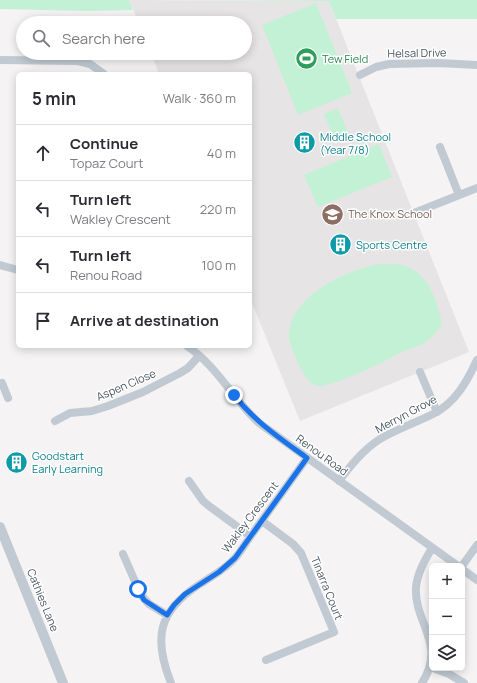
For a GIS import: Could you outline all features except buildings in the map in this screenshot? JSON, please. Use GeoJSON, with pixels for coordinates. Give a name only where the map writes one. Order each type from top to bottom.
{"type":"FeatureCollection","features":[{"type":"Feature","properties":{"kind":"street"},"geometry":{"type":"LineString","coordinates":[[0,60],[78,61],[90,64],[101,72]]}},
{"type":"Feature","properties":{"kind":"street","name":"Helsal Drive"},"geometry":{"type":"LineString","coordinates":[[360,75],[376,66],[389,64],[438,63],[477,65]]}},
{"type":"Feature","properties":{"kind":"street"},"geometry":{"type":"LineString","coordinates":[[440,147],[459,195]]}},
{"type":"Feature","properties":{"kind":"street"},"geometry":{"type":"LineString","coordinates":[[414,213],[477,188]]}},
{"type":"Feature","properties":{"kind":"street"},"geometry":{"type":"LineString","coordinates":[[0,265],[16,269]]}},
{"type":"Feature","properties":{"kind":"street","name":"Renou Road"},"geometry":{"type":"LineString","coordinates":[[189,348],[221,379],[248,413],[266,428],[454,563]]}},
{"type":"Feature","properties":{"kind":"street","name":"Aspen Close"},"geometry":{"type":"LineString","coordinates":[[55,421],[70,413],[92,411],[143,392],[188,368],[199,356]]}},
{"type":"Feature","properties":{"kind":"street","name":"Merryn Grove"},"geometry":{"type":"LineString","coordinates":[[339,481],[358,456],[380,440],[396,430],[437,412],[451,401],[463,388],[477,360]]}},
{"type":"Feature","properties":{"kind":"street"},"geometry":{"type":"LineString","coordinates":[[420,372],[437,412]]}},
{"type":"Feature","properties":{"kind":"street","name":"Wakley Crescent"},"geometry":{"type":"LineString","coordinates":[[171,683],[163,662],[161,648],[162,634],[167,615],[185,594],[219,572],[231,562],[307,458]]}},
{"type":"Feature","properties":{"kind":"street"},"geometry":{"type":"LineString","coordinates":[[189,481],[200,497],[209,506],[250,536]]}},
{"type":"Feature","properties":{"kind":"street","name":"Tinarra Court"},"geometry":{"type":"LineString","coordinates":[[262,521],[293,544],[301,554],[334,632],[266,660]]}},
{"type":"Feature","properties":{"kind":"street","name":"Cathies Lane"},"geometry":{"type":"LineString","coordinates":[[0,527],[63,683]]}},
{"type":"Feature","properties":{"kind":"street"},"geometry":{"type":"LineString","coordinates":[[464,563],[477,545]]}},
{"type":"Feature","properties":{"kind":"street"},"geometry":{"type":"LineString","coordinates":[[429,637],[418,607],[416,593],[419,572],[432,548]]}},
{"type":"Feature","properties":{"kind":"street"},"geometry":{"type":"LineString","coordinates":[[123,554],[140,595],[148,604],[167,615]]}},
{"type":"Feature","properties":{"kind":"street"},"geometry":{"type":"LineString","coordinates":[[465,571],[477,580]]}},
{"type":"Feature","properties":{"kind":"street"},"geometry":{"type":"LineString","coordinates":[[422,683],[429,670]]}},
{"type":"Feature","properties":{"kind":"street"},"geometry":{"type":"LineString","coordinates":[[440,671],[450,674],[464,683]]}},
{"type":"Feature","properties":{"kind":"shaded area","name":"The Knox School"},"geometry":{"type":"Polygon","coordinates":[[[129,0],[329,1],[469,352],[300,421],[252,303],[252,72],[158,72],[154,60],[252,60],[252,16],[136,16],[129,0]]]}},
{"type":"Feature","properties":{"kind":"green space"},"geometry":{"type":"Polygon","coordinates":[[[0,0],[129,0],[133,10],[88,11],[0,9],[0,0]]]}},
{"type":"Feature","properties":{"kind":"green space"},"geometry":{"type":"Polygon","coordinates":[[[184,0],[477,0],[477,19],[336,19],[329,1],[184,0]]]}},
{"type":"Feature","properties":{"kind":"green space","name":"Tew Field"},"geometry":{"type":"Polygon","coordinates":[[[316,3],[352,93],[298,115],[262,25],[316,3]]]}},
{"type":"Feature","properties":{"kind":"green space"},"geometry":{"type":"Polygon","coordinates":[[[338,108],[349,135],[335,141],[324,114],[338,108]]]}},
{"type":"Feature","properties":{"kind":"green space"},"geometry":{"type":"Polygon","coordinates":[[[379,144],[392,177],[318,207],[304,175],[379,144]]]}},
{"type":"Feature","properties":{"kind":"green space"},"geometry":{"type":"Polygon","coordinates":[[[380,264],[401,265],[417,272],[423,278],[433,294],[440,316],[441,326],[430,339],[422,345],[401,352],[371,368],[341,381],[323,386],[313,384],[301,370],[289,337],[292,322],[298,309],[309,297],[336,279],[351,272],[380,264]]]}},
{"type":"Feature","properties":{"kind":"place","name":"Tew Field"},"geometry":{"type":"Point","coordinates":[307,59]}},
{"type":"Feature","properties":{"kind":"place","name":"Middle School (Year 7/8)"},"geometry":{"type":"Point","coordinates":[304,143]}},
{"type":"Feature","properties":{"kind":"place","name":"The Knox School"},"geometry":{"type":"Point","coordinates":[332,214]}},
{"type":"Feature","properties":{"kind":"place","name":"Sports Centre"},"geometry":{"type":"Point","coordinates":[340,245]}},
{"type":"Feature","properties":{"kind":"place","name":"Goodstart Early Learning"},"geometry":{"type":"Point","coordinates":[17,462]}},
{"type":"Feature","properties":{"kind":"route"},"geometry":{"type":"LineString","coordinates":[[138,589],[144,600],[167,615],[178,600],[185,594],[225,568],[235,558],[307,458],[259,423],[248,413],[234,395]]}}]}
